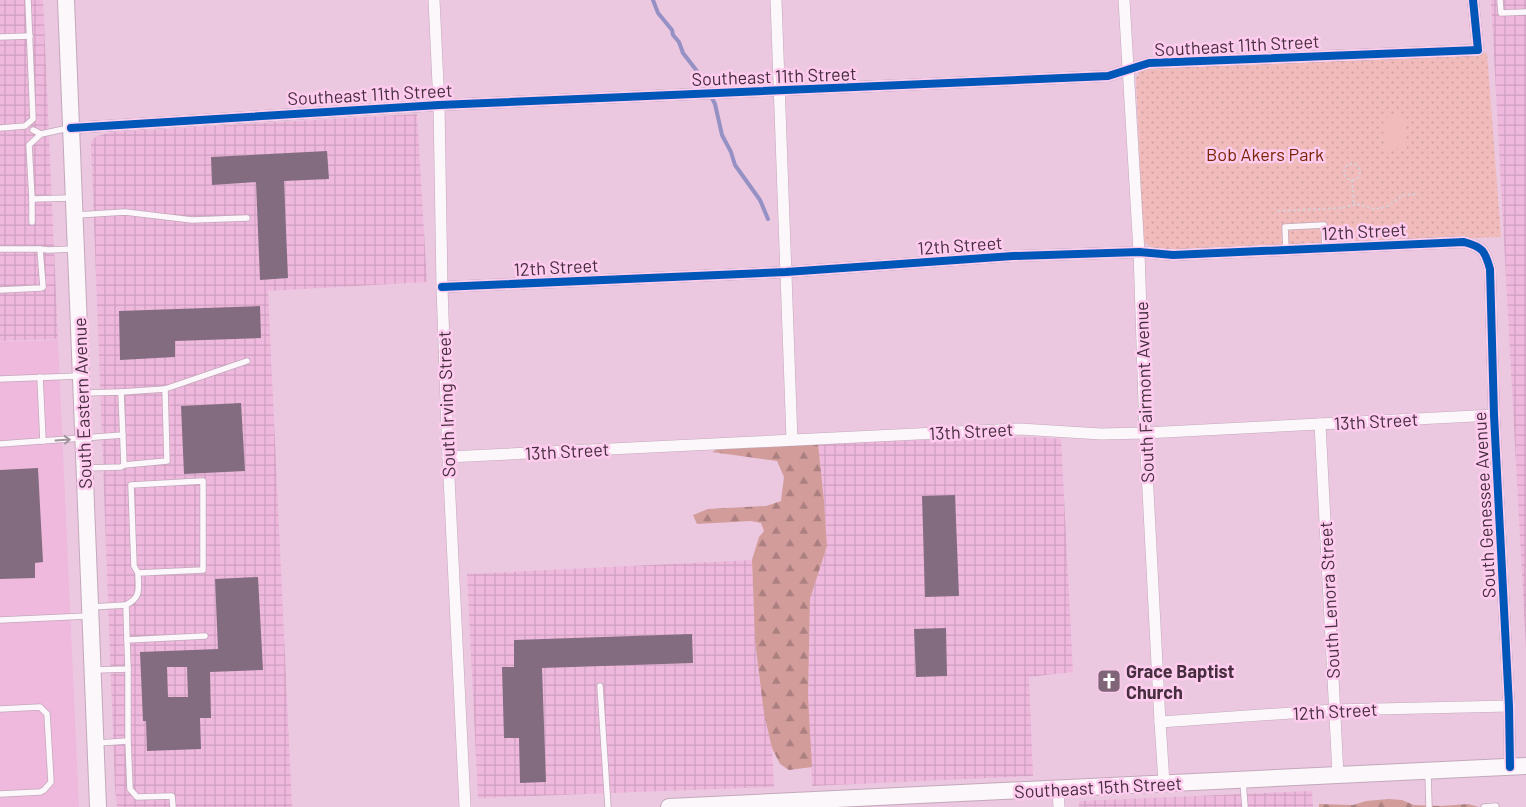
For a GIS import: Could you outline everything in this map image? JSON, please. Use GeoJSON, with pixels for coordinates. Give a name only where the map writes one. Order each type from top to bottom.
{"type":"FeatureCollection","features":[{"type":"Feature","properties":{"kind":"main road","name":"South Eastern Avenue"},"geometry":{"type":"LineString","coordinates":[[66,0],[98,807]]}},
{"type":"Feature","properties":{"kind":"main road","name":"Southeast 15th Street"},"geometry":{"type":"LineString","coordinates":[[669,807],[910,798],[1058,788],[1526,766]]}},
{"type":"Feature","properties":{"kind":"street","name":"South Irving Street"},"geometry":{"type":"LineString","coordinates":[[434,0],[439,104],[442,287],[448,457],[465,807]]}},
{"type":"Feature","properties":{"kind":"street"},"geometry":{"type":"LineString","coordinates":[[776,0],[792,440]]}},
{"type":"Feature","properties":{"kind":"street","name":"South Fairmont Avenue"},"geometry":{"type":"LineString","coordinates":[[1124,0],[1139,252],[1145,433],[1164,783]]}},
{"type":"Feature","properties":{"kind":"street","name":"Southeast 11th Street"},"geometry":{"type":"LineString","coordinates":[[71,128],[439,104],[1108,76],[1149,63],[1478,50],[1473,0]]}},
{"type":"Feature","properties":{"kind":"street","name":"12th Street"},"geometry":{"type":"LineString","coordinates":[[442,287],[786,272],[1013,256],[1139,252],[1173,255],[1464,242],[1479,246]]}},
{"type":"Feature","properties":{"kind":"street","name":"South Genessee Avenue"},"geometry":{"type":"LineString","coordinates":[[1479,246],[1487,256],[1490,269],[1494,415],[1509,706],[1510,767]]}},
{"type":"Feature","properties":{"kind":"street","name":"13th Street"},"geometry":{"type":"LineString","coordinates":[[448,457],[1020,428],[1101,434],[1145,433],[1494,415]]}},
{"type":"Feature","properties":{"kind":"street","name":"South Lenora Street"},"geometry":{"type":"LineString","coordinates":[[1320,424],[1338,775]]}},
{"type":"Feature","properties":{"kind":"street","name":"12th Street"},"geometry":{"type":"LineString","coordinates":[[1160,722],[1334,710],[1509,706]]}},
{"type":"Feature","properties":{"kind":"street"},"geometry":{"type":"LineString","coordinates":[[1058,788],[1059,807]]}},
{"type":"Feature","properties":{"kind":"lane"},"geometry":{"type":"LineString","coordinates":[[0,128],[26,126],[33,119],[28,0]]}},
{"type":"Feature","properties":{"kind":"lane"},"geometry":{"type":"LineString","coordinates":[[1500,0],[1501,13],[1526,12]]}},
{"type":"Feature","properties":{"kind":"lane"},"geometry":{"type":"LineString","coordinates":[[0,37],[30,36]]}},
{"type":"Feature","properties":{"kind":"lane"},"geometry":{"type":"LineString","coordinates":[[32,222],[29,145],[41,134],[71,128]]}},
{"type":"Feature","properties":{"kind":"lane"},"geometry":{"type":"LineString","coordinates":[[33,130],[41,134]]}},
{"type":"Feature","properties":{"kind":"lane"},"geometry":{"type":"LineString","coordinates":[[32,199],[74,198]]}},
{"type":"Feature","properties":{"kind":"lane"},"geometry":{"type":"LineString","coordinates":[[74,215],[125,212],[192,220],[247,218]]}},
{"type":"Feature","properties":{"kind":"lane"},"geometry":{"type":"LineString","coordinates":[[1286,250],[1285,227],[1324,225],[1325,248]]}},
{"type":"Feature","properties":{"kind":"lane"},"geometry":{"type":"LineString","coordinates":[[0,249],[76,249]]}},
{"type":"Feature","properties":{"kind":"lane"},"geometry":{"type":"LineString","coordinates":[[0,290],[40,288],[43,286],[40,249]]}},
{"type":"Feature","properties":{"kind":"lane"},"geometry":{"type":"LineString","coordinates":[[82,393],[165,389],[247,361]]}},
{"type":"Feature","properties":{"kind":"lane"},"geometry":{"type":"LineString","coordinates":[[0,379],[81,376]]}},
{"type":"Feature","properties":{"kind":"lane"},"geometry":{"type":"LineString","coordinates":[[40,378],[43,441]]}},
{"type":"Feature","properties":{"kind":"lane"},"geometry":{"type":"LineString","coordinates":[[85,468],[122,467],[124,465],[167,461],[165,389]]}},
{"type":"Feature","properties":{"kind":"lane"},"geometry":{"type":"LineString","coordinates":[[121,392],[124,465]]}},
{"type":"Feature","properties":{"kind":"lane"},"geometry":{"type":"LineString","coordinates":[[0,444],[123,435]]}},
{"type":"Feature","properties":{"kind":"lane"},"geometry":{"type":"LineString","coordinates":[[0,620],[91,611],[126,605],[135,600],[138,595],[138,573],[134,566],[131,485],[203,482],[203,570],[138,573]]}},
{"type":"Feature","properties":{"kind":"lane"},"geometry":{"type":"LineString","coordinates":[[126,605],[130,789],[137,796],[172,796],[173,807]]}},
{"type":"Feature","properties":{"kind":"lane"},"geometry":{"type":"LineString","coordinates":[[126,640],[205,636]]}},
{"type":"Feature","properties":{"kind":"lane"},"geometry":{"type":"LineString","coordinates":[[94,670],[128,669]]}},
{"type":"Feature","properties":{"kind":"lane"},"geometry":{"type":"LineString","coordinates":[[600,686],[608,807]]}},
{"type":"Feature","properties":{"kind":"lane"},"geometry":{"type":"LineString","coordinates":[[0,709],[40,707],[47,714],[51,782],[40,792],[0,794]]}},
{"type":"Feature","properties":{"kind":"lane"},"geometry":{"type":"LineString","coordinates":[[96,743],[128,741]]}},
{"type":"Feature","properties":{"kind":"lane"},"geometry":{"type":"LineString","coordinates":[[1427,771],[1429,807]]}},
{"type":"Feature","properties":{"kind":"lane"},"geometry":{"type":"LineString","coordinates":[[1243,780],[1245,807]]}},
{"type":"Feature","properties":{"kind":"lane"},"geometry":{"type":"LineString","coordinates":[[1484,807],[1496,807]]}},
{"type":"Feature","properties":{"kind":"path"},"geometry":{"type":"LineString","coordinates":[[1351,164],[1356,165],[1360,172],[1358,177],[1352,180],[1346,177],[1344,173],[1346,166],[1351,164]]}},
{"type":"Feature","properties":{"kind":"path"},"geometry":{"type":"LineString","coordinates":[[1352,180],[1354,204]]}},
{"type":"Feature","properties":{"kind":"path"},"geometry":{"type":"LineString","coordinates":[[1278,211],[1342,208],[1354,204],[1374,209],[1388,206],[1403,195],[1418,194]]}},
{"type":"Feature","properties":{"kind":"shaded area"},"geometry":{"type":"Polygon","coordinates":[[[0,0],[43,0],[58,339],[0,341],[0,0]]]}},
{"type":"Feature","properties":{"kind":"shaded area"},"geometry":{"type":"Polygon","coordinates":[[[1491,0],[1526,0],[1526,649],[1491,0]]]}},
{"type":"Feature","properties":{"kind":"shaded area"},"geometry":{"type":"Polygon","coordinates":[[[417,114],[427,282],[268,291],[292,807],[117,807],[91,143],[98,136],[111,132],[417,114]]]}},
{"type":"Feature","properties":{"kind":"shaded area"},"geometry":{"type":"Polygon","coordinates":[[[58,340],[79,807],[0,807],[0,342],[58,340]]]}},
{"type":"Feature","properties":{"kind":"shaded area"},"geometry":{"type":"Polygon","coordinates":[[[1034,437],[1061,439],[1073,672],[1029,677],[1033,776],[812,786],[808,696],[810,599],[827,546],[818,443],[1034,437]]]}},
{"type":"Feature","properties":{"kind":"shaded area"},"geometry":{"type":"Polygon","coordinates":[[[752,560],[755,641],[764,714],[772,748],[774,787],[478,798],[467,574],[752,560]]]}},
{"type":"Feature","properties":{"kind":"shaded area"},"geometry":{"type":"Polygon","coordinates":[[[1312,791],[1313,807],[1079,807],[1079,801],[1312,791]]]}},
{"type":"Feature","properties":{"kind":"green space","name":"Bob Akers Park"},"geometry":{"type":"Polygon","coordinates":[[[1487,53],[1501,237],[1162,250],[1152,248],[1144,242],[1136,78],[1141,70],[1152,66],[1487,53]]]}},
{"type":"Feature","properties":{"kind":"green space"},"geometry":{"type":"Polygon","coordinates":[[[1405,116],[1407,148],[1384,149],[1383,117],[1405,116]]]}},
{"type":"Feature","properties":{"kind":"green space"},"geometry":{"type":"Polygon","coordinates":[[[818,443],[827,546],[810,599],[808,696],[812,767],[789,770],[780,764],[772,748],[764,714],[755,641],[752,560],[759,537],[764,531],[761,523],[751,521],[697,524],[693,515],[708,509],[766,506],[781,501],[784,477],[777,461],[712,452],[722,447],[818,443]]]}},
{"type":"Feature","properties":{"kind":"green space"},"geometry":{"type":"Polygon","coordinates":[[[1402,800],[1414,805],[1468,804],[1479,807],[1319,807],[1319,804],[1353,805],[1366,801],[1402,800]]]}},
{"type":"Feature","properties":{"kind":"building"},"geometry":{"type":"Polygon","coordinates":[[[327,151],[329,179],[284,181],[288,278],[260,280],[256,182],[212,185],[211,157],[327,151]]]}},
{"type":"Feature","properties":{"kind":"building"},"geometry":{"type":"Polygon","coordinates":[[[260,306],[261,338],[175,341],[175,357],[120,360],[119,311],[260,306]]]}},
{"type":"Feature","properties":{"kind":"building"},"geometry":{"type":"Polygon","coordinates":[[[241,403],[245,471],[184,474],[181,406],[241,403]]]}},
{"type":"Feature","properties":{"kind":"building"},"geometry":{"type":"Polygon","coordinates":[[[38,468],[43,562],[35,563],[35,578],[0,579],[0,470],[38,468]]]}},
{"type":"Feature","properties":{"kind":"building"},"geometry":{"type":"Polygon","coordinates":[[[955,495],[959,596],[925,597],[922,496],[955,495]]]}},
{"type":"Feature","properties":{"kind":"building"},"geometry":{"type":"Polygon","coordinates":[[[258,577],[263,670],[210,672],[211,718],[200,718],[201,749],[147,751],[146,721],[143,721],[140,652],[218,649],[215,579],[258,577]],[[167,667],[168,697],[188,697],[187,667],[167,667]]]}},
{"type":"Feature","properties":{"kind":"building"},"geometry":{"type":"Polygon","coordinates":[[[946,628],[947,676],[916,677],[914,629],[946,628]]]}},
{"type":"Feature","properties":{"kind":"building"},"geometry":{"type":"Polygon","coordinates":[[[692,634],[693,663],[542,668],[546,782],[520,783],[519,738],[504,738],[502,667],[514,667],[514,640],[692,634]]]}},
{"type":"Feature","properties":{"kind":"waterway"},"geometry":{"type":"LineString","coordinates":[[653,0],[658,13],[672,30],[683,53],[700,75],[709,92],[715,104],[722,135],[735,165],[760,200],[768,219]]}},
{"type":"Feature","properties":{"kind":"cycle path"},"geometry":{"type":"LineString","coordinates":[[71,128],[439,105],[1108,76],[1149,63],[1478,50],[1473,0]]}},
{"type":"Feature","properties":{"kind":"cycle path"},"geometry":{"type":"LineString","coordinates":[[442,287],[786,272],[1013,256],[1139,252],[1173,255],[1464,242],[1475,246],[1485,254],[1490,269],[1494,415],[1509,706],[1510,767]]}},
{"type":"Feature","properties":{"kind":"place","name":"Grace Baptist Church"},"geometry":{"type":"Point","coordinates":[1109,681]}}]}
